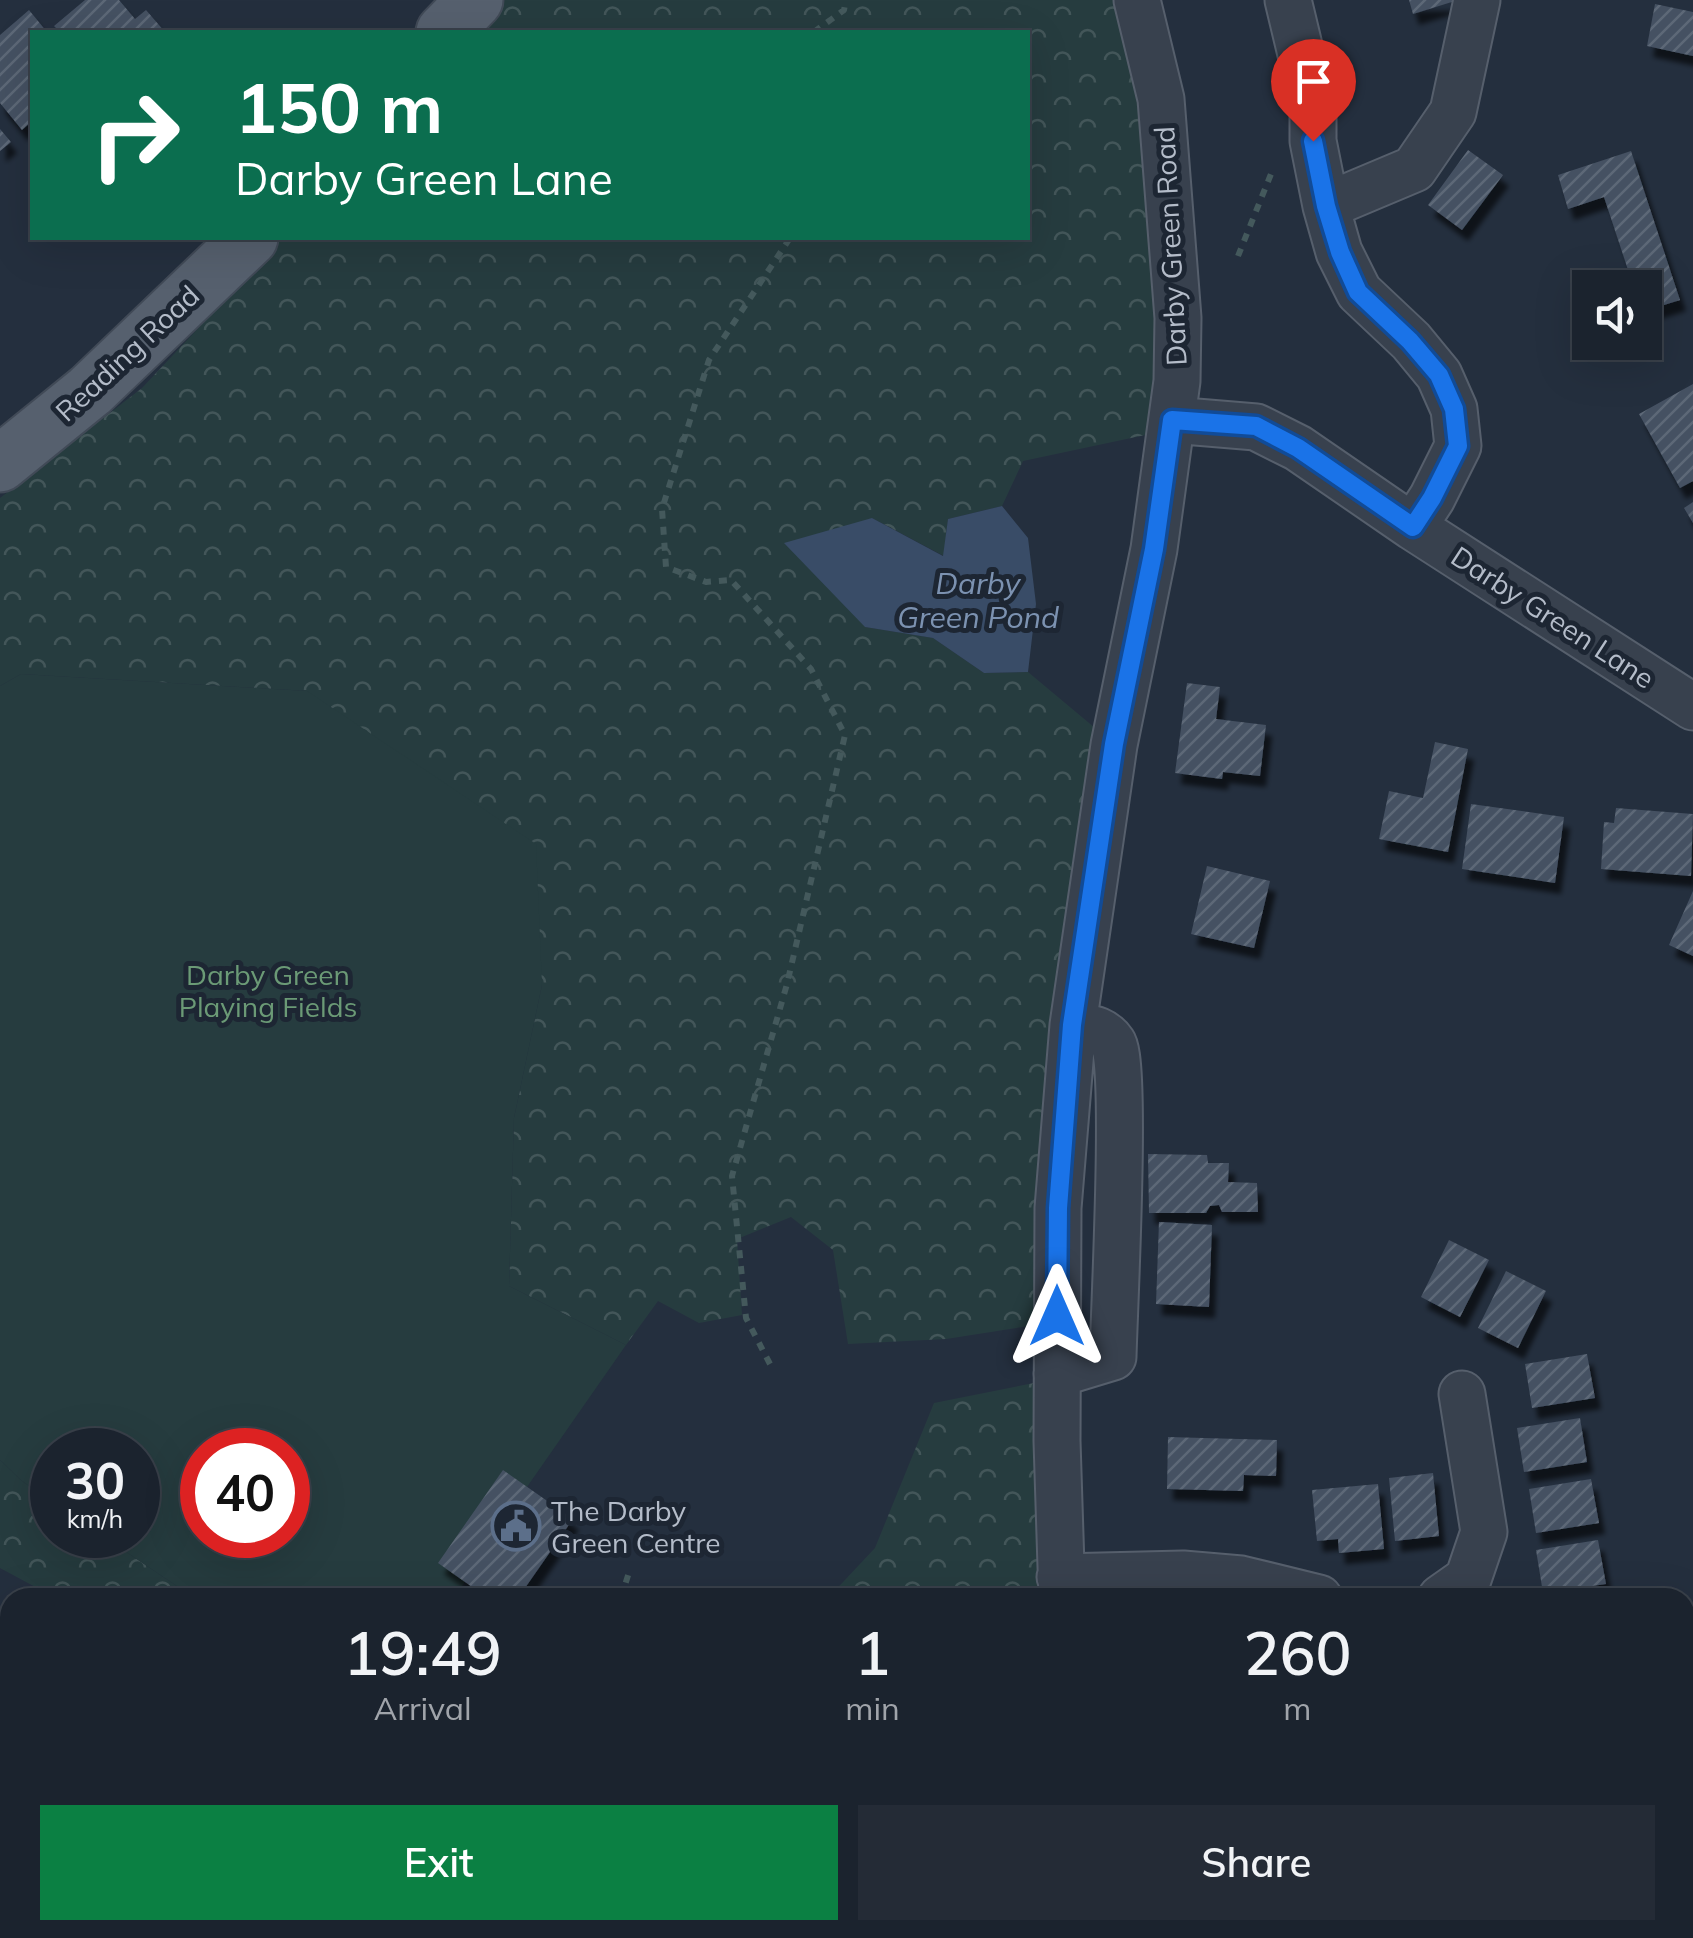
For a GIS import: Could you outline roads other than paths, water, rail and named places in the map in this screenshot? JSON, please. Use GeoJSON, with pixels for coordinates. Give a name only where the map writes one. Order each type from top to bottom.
{"type":"FeatureCollection","features":[{"type":"Feature","properties":{"kind":"main road"},"geometry":{"type":"LineString","coordinates":[[446,30],[474,0]]}},
{"type":"Feature","properties":{"kind":"main road","name":"Reading Road"},"geometry":{"type":"LineString","coordinates":[[0,464],[90,391],[248,240]]}},
{"type":"Feature","properties":{"kind":"street","name":"Darby Green Road"},"geometry":{"type":"LineString","coordinates":[[1061,1587],[1058,1208],[1072,1025],[1114,744],[1154,549],[1177,382],[1178,318],[1161,99],[1137,0]]}},
{"type":"Feature","properties":{"kind":"street"},"geometry":{"type":"LineString","coordinates":[[1288,0],[1313,104],[1313,141],[1326,206],[1340,252],[1358,292],[1439,375],[1454,409],[1458,446],[1413,527]]}},
{"type":"Feature","properties":{"kind":"street"},"geometry":{"type":"LineString","coordinates":[[1326,206],[1414,168],[1453,112],[1477,0]]}},
{"type":"Feature","properties":{"kind":"street","name":"Darby Green Lane"},"geometry":{"type":"LineString","coordinates":[[1172,420],[1256,426],[1298,448],[1693,708]]}},
{"type":"Feature","properties":{"kind":"street"},"geometry":{"type":"LineString","coordinates":[[1455,1588],[1468,1579],[1484,1532],[1462,1394]]}},
{"type":"Feature","properties":{"kind":"street"},"geometry":{"type":"LineString","coordinates":[[1061,1587],[1183,1574],[1241,1579],[1277,1588]]}},
{"type":"Feature","properties":{"kind":"water","name":"Darby Green Pond"},"geometry":{"type":"Polygon","coordinates":[[[1002,506],[1028,538],[1036,604],[1028,672],[984,673],[933,638],[865,627],[784,543],[872,518],[943,556],[948,519],[1002,506]]]}},
{"type":"Feature","properties":{"kind":"place","name":"The Darby Green Centre"},"geometry":{"type":"Point","coordinates":[516,1526]}},
{"type":"Feature","properties":{"kind":"park label","name":"Darby Green Playing Fields"},"geometry":{"type":"Point","coordinates":[268,990]}}]}
